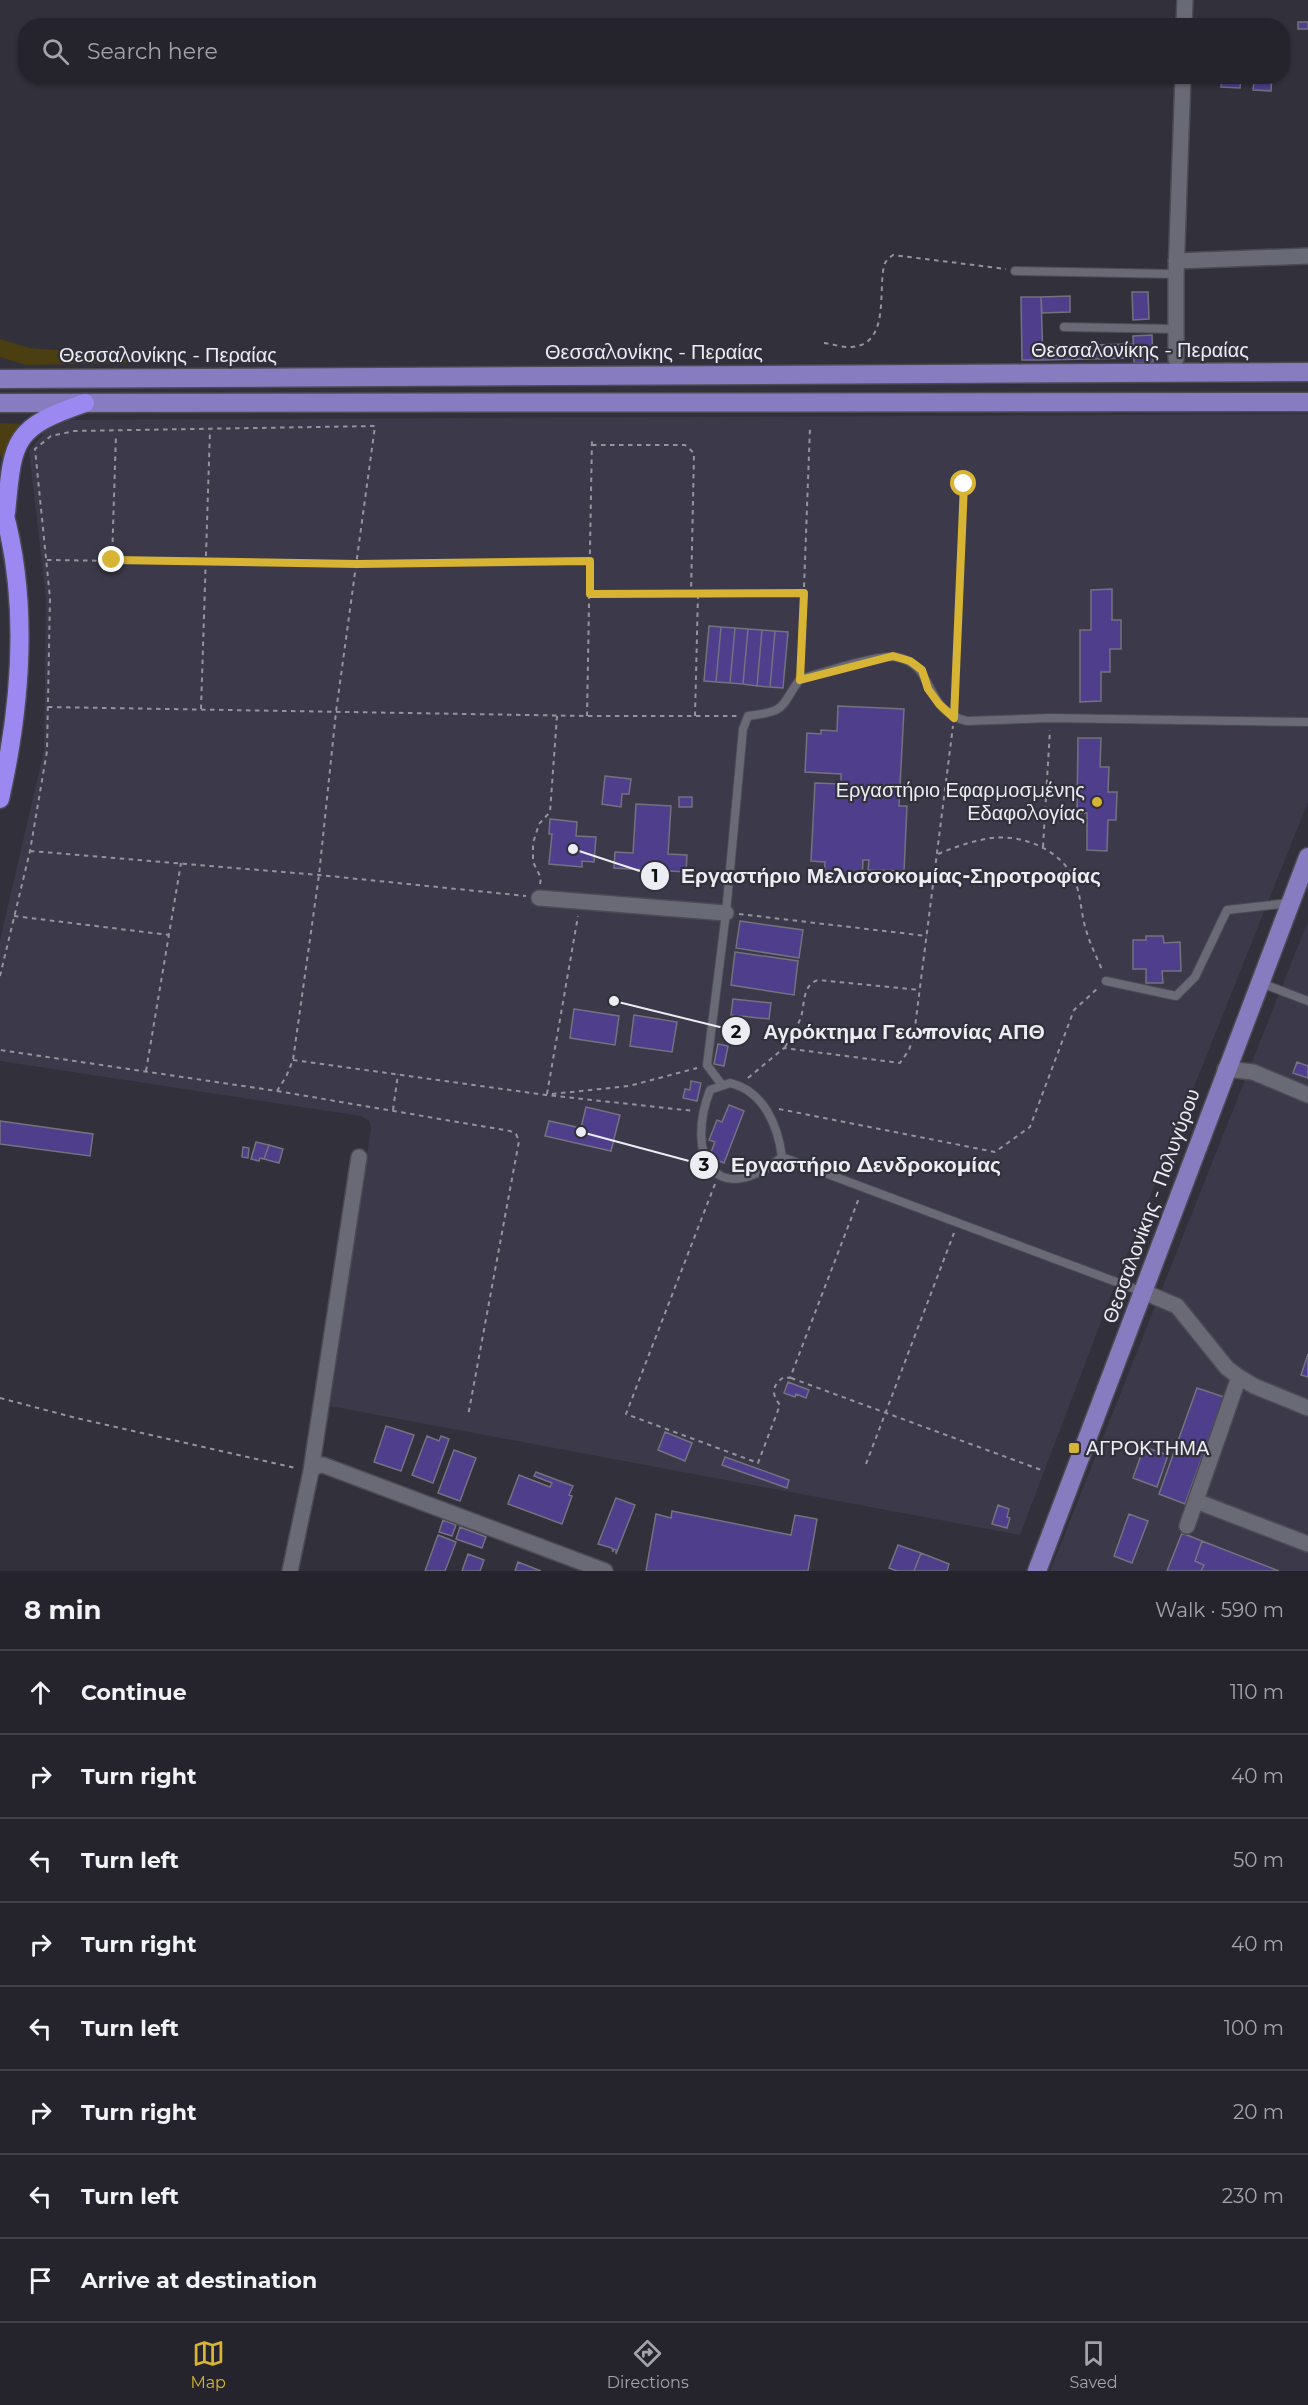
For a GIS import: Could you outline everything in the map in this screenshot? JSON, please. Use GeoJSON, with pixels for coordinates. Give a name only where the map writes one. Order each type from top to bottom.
{"type":"FeatureCollection","features":[{"type":"Feature","properties":{"kind":"highway"},"geometry":{"type":"LineString","coordinates":[[6,517],[11,460],[17,445],[27,431],[42,419],[85,403]]}},
{"type":"Feature","properties":{"kind":"highway"},"geometry":{"type":"LineString","coordinates":[[0,498],[6,517],[17,588],[19,660],[12,740],[0,799]]}},
{"type":"Feature","properties":{"kind":"main road"},"geometry":{"type":"LineString","coordinates":[[0,366],[41,378]]}},
{"type":"Feature","properties":{"kind":"main road","name":"Θεσσαλονίκης - Περαίας"},"geometry":{"type":"LineString","coordinates":[[0,379],[1308,372]]}},
{"type":"Feature","properties":{"kind":"main road"},"geometry":{"type":"LineString","coordinates":[[0,403],[1308,402]]}},
{"type":"Feature","properties":{"kind":"main road","name":"Θεσσαλονίκης - Πολυγύρου"},"geometry":{"type":"LineString","coordinates":[[1037,1571],[1144,1292],[1225,1070],[1308,857]]}},
{"type":"Feature","properties":{"kind":"street"},"geometry":{"type":"LineString","coordinates":[[1184,18],[1185,0]]}},
{"type":"Feature","properties":{"kind":"street"},"geometry":{"type":"LineString","coordinates":[[1176,359],[1176,268],[1183,84]]}},
{"type":"Feature","properties":{"kind":"street"},"geometry":{"type":"LineString","coordinates":[[1176,268],[1308,256]]}},
{"type":"Feature","properties":{"kind":"street"},"geometry":{"type":"LineString","coordinates":[[539,898],[726,913]]}},
{"type":"Feature","properties":{"kind":"street"},"geometry":{"type":"LineString","coordinates":[[1225,1070],[1253,1072],[1308,1095]]}},
{"type":"Feature","properties":{"kind":"street"},"geometry":{"type":"LineString","coordinates":[[290,1571],[310,1471],[359,1157]]}},
{"type":"Feature","properties":{"kind":"street"},"geometry":{"type":"LineString","coordinates":[[1144,1292],[1177,1306],[1227,1368],[1239,1377],[1254,1386],[1308,1408]]}},
{"type":"Feature","properties":{"kind":"street"},"geometry":{"type":"LineString","coordinates":[[1187,1526],[1239,1377]]}},
{"type":"Feature","properties":{"kind":"street"},"geometry":{"type":"LineString","coordinates":[[310,1471],[316,1466],[328,1466],[605,1571]]}},
{"type":"Feature","properties":{"kind":"street"},"geometry":{"type":"LineString","coordinates":[[1196,1501],[1308,1544]]}},
{"type":"Feature","properties":{"kind":"lane"},"geometry":{"type":"LineString","coordinates":[[1015,271],[1176,268]]}},
{"type":"Feature","properties":{"kind":"lane"},"geometry":{"type":"LineString","coordinates":[[1064,327],[1176,329]]}},
{"type":"Feature","properties":{"kind":"lane"},"geometry":{"type":"LineString","coordinates":[[722,1085],[707,1065],[726,913],[743,729],[748,716],[771,713],[786,704],[800,680],[893,656],[910,661],[922,670],[928,689],[939,704],[954,718],[967,721],[1050,718],[1308,722]]}},
{"type":"Feature","properties":{"kind":"lane"},"geometry":{"type":"LineString","coordinates":[[1106,981],[1176,996],[1195,977],[1227,910],[1290,903]]}},
{"type":"Feature","properties":{"kind":"lane"},"geometry":{"type":"LineString","coordinates":[[1259,982],[1308,1001]]}},
{"type":"Feature","properties":{"kind":"lane"},"geometry":{"type":"LineString","coordinates":[[730,1083],[738,1085],[764,1106],[778,1133],[782,1156],[761,1172],[740,1178],[718,1174],[708,1166],[700,1143],[703,1112],[710,1090],[730,1083]]}},
{"type":"Feature","properties":{"kind":"lane"},"geometry":{"type":"LineString","coordinates":[[782,1156],[1144,1292]]}},
{"type":"Feature","properties":{"kind":"path"},"geometry":{"type":"LineString","coordinates":[[824,343],[854,347],[866,342],[874,334],[879,325],[884,263],[892,255],[1015,271]]}},
{"type":"Feature","properties":{"kind":"path"},"geometry":{"type":"LineString","coordinates":[[0,976],[30,851],[47,752],[50,598],[35,449],[51,436],[74,431],[375,426],[336,712],[319,875],[292,1059],[286,1077],[277,1091]]}},
{"type":"Feature","properties":{"kind":"path"},"geometry":{"type":"LineString","coordinates":[[800,680],[810,427]]}},
{"type":"Feature","properties":{"kind":"path"},"geometry":{"type":"LineString","coordinates":[[201,709],[210,430]]}},
{"type":"Feature","properties":{"kind":"path"},"geometry":{"type":"LineString","coordinates":[[112,560],[116,432]]}},
{"type":"Feature","properties":{"kind":"path"},"geometry":{"type":"LineString","coordinates":[[587,716],[592,438]]}},
{"type":"Feature","properties":{"kind":"path"},"geometry":{"type":"LineString","coordinates":[[592,445],[685,445],[691,448],[694,453],[691,594]]}},
{"type":"Feature","properties":{"kind":"path"},"geometry":{"type":"LineString","coordinates":[[784,1048],[900,1063],[909,1050],[914,1035],[954,718],[964,484]]}},
{"type":"Feature","properties":{"kind":"path"},"geometry":{"type":"LineString","coordinates":[[47,560],[357,564],[590,561]]}},
{"type":"Feature","properties":{"kind":"path"},"geometry":{"type":"LineString","coordinates":[[590,594],[804,593]]}},
{"type":"Feature","properties":{"kind":"path"},"geometry":{"type":"LineString","coordinates":[[695,716],[698,594]]}},
{"type":"Feature","properties":{"kind":"path"},"geometry":{"type":"LineString","coordinates":[[48,707],[557,716],[748,716]]}},
{"type":"Feature","properties":{"kind":"path"},"geometry":{"type":"LineString","coordinates":[[30,851],[319,875],[539,898],[541,878],[533,862],[533,843],[539,824],[550,812],[557,716]]}},
{"type":"Feature","properties":{"kind":"path"},"geometry":{"type":"LineString","coordinates":[[1043,847],[1050,718]]}},
{"type":"Feature","properties":{"kind":"path"},"geometry":{"type":"LineString","coordinates":[[764,1106],[995,1152],[1030,1127],[1074,1010],[1106,981],[1086,931],[1075,882],[1065,862],[1043,847],[1017,840],[992,838],[960,845],[937,855]]}},
{"type":"Feature","properties":{"kind":"path"},"geometry":{"type":"LineString","coordinates":[[146,1072],[181,863]]}},
{"type":"Feature","properties":{"kind":"path"},"geometry":{"type":"LineString","coordinates":[[546,1095],[580,901]]}},
{"type":"Feature","properties":{"kind":"path"},"geometry":{"type":"LineString","coordinates":[[726,913],[927,936]]}},
{"type":"Feature","properties":{"kind":"path"},"geometry":{"type":"LineString","coordinates":[[14,916],[169,935]]}},
{"type":"Feature","properties":{"kind":"path"},"geometry":{"type":"LineString","coordinates":[[738,1085],[784,1048],[801,1018],[807,987],[812,982],[818,980],[920,990]]}},
{"type":"Feature","properties":{"kind":"path"},"geometry":{"type":"LineString","coordinates":[[0,1050],[277,1091],[510,1131],[516,1134],[519,1141],[468,1416]]}},
{"type":"Feature","properties":{"kind":"path"},"geometry":{"type":"LineString","coordinates":[[292,1059],[546,1095],[703,1112]]}},
{"type":"Feature","properties":{"kind":"path"},"geometry":{"type":"LineString","coordinates":[[546,1095],[628,1086],[707,1065]]}},
{"type":"Feature","properties":{"kind":"path"},"geometry":{"type":"LineString","coordinates":[[393,1111],[398,1074]]}},
{"type":"Feature","properties":{"kind":"path"},"geometry":{"type":"LineString","coordinates":[[718,1174],[626,1414],[758,1463],[780,1405],[773,1391],[777,1382],[784,1377],[1044,1472]]}},
{"type":"Feature","properties":{"kind":"path"},"geometry":{"type":"LineString","coordinates":[[790,1378],[863,1187]]}},
{"type":"Feature","properties":{"kind":"path"},"geometry":{"type":"LineString","coordinates":[[866,1464],[958,1222]]}},
{"type":"Feature","properties":{"kind":"path"},"geometry":{"type":"LineString","coordinates":[[0,1398],[76,1418],[310,1471]]}},
{"type":"Feature","properties":{"kind":"shaded area"},"geometry":{"type":"Polygon","coordinates":[[[0,339],[29,348],[95,353],[136,363],[26,365],[0,357],[0,339]]]}},
{"type":"Feature","properties":{"kind":"shaded area"},"geometry":{"type":"Polygon","coordinates":[[[1308,414],[1308,802],[1116,1282],[1020,1535],[330,1406],[371,1128],[369,1121],[361,1116],[0,1061],[0,940],[44,751],[46,598],[29,451],[46,431],[67,420],[1308,414]]]}},
{"type":"Feature","properties":{"kind":"shaded area"},"geometry":{"type":"Polygon","coordinates":[[[0,423],[28,424],[3,463],[0,453],[0,423]]]}},
{"type":"Feature","properties":{"kind":"shaded area"},"geometry":{"type":"Polygon","coordinates":[[[1308,921],[1308,1571],[1050,1571],[1308,921]]]}},
{"type":"Feature","properties":{"kind":"building"},"geometry":{"type":"Polygon","coordinates":[[[1298,22],[1308,22],[1308,29],[1298,29],[1298,22]]]}},
{"type":"Feature","properties":{"kind":"building"},"geometry":{"type":"Polygon","coordinates":[[[1221,84],[1240,84],[1240,88],[1221,87],[1221,84]]]}},
{"type":"Feature","properties":{"kind":"building"},"geometry":{"type":"Polygon","coordinates":[[[1254,84],[1271,84],[1271,91],[1253,90],[1254,84]]]}},
{"type":"Feature","properties":{"kind":"building"},"geometry":{"type":"Polygon","coordinates":[[[1132,292],[1148,292],[1149,319],[1133,320],[1132,292]]]}},
{"type":"Feature","properties":{"kind":"building"},"geometry":{"type":"Polygon","coordinates":[[[1070,296],[1070,312],[1042,313],[1041,297],[1070,296]]]}},
{"type":"Feature","properties":{"kind":"building"},"geometry":{"type":"Polygon","coordinates":[[[1021,297],[1041,297],[1043,360],[1022,360],[1021,297]]]}},
{"type":"Feature","properties":{"kind":"building"},"geometry":{"type":"Polygon","coordinates":[[[1152,335],[1153,362],[1134,363],[1133,336],[1152,335]]]}},
{"type":"Feature","properties":{"kind":"building"},"geometry":{"type":"Polygon","coordinates":[[[1133,344],[1134,358],[1043,360],[1043,346],[1133,344]]]}},
{"type":"Feature","properties":{"kind":"building"},"geometry":{"type":"Polygon","coordinates":[[[1112,589],[1112,620],[1121,620],[1121,649],[1110,649],[1110,672],[1101,672],[1101,701],[1080,702],[1080,630],[1091,630],[1091,590],[1112,589]]]}},
{"type":"Feature","properties":{"kind":"building"},"geometry":{"type":"Polygon","coordinates":[[[709,626],[721,627],[716,682],[704,681],[709,626]]]}},
{"type":"Feature","properties":{"kind":"building"},"geometry":{"type":"Polygon","coordinates":[[[721,627],[735,628],[730,683],[716,682],[721,627]]]}},
{"type":"Feature","properties":{"kind":"building"},"geometry":{"type":"Polygon","coordinates":[[[735,628],[748,629],[743,684],[730,683],[735,628]]]}},
{"type":"Feature","properties":{"kind":"building"},"geometry":{"type":"Polygon","coordinates":[[[748,629],[762,630],[757,686],[743,684],[748,629]]]}},
{"type":"Feature","properties":{"kind":"building"},"geometry":{"type":"Polygon","coordinates":[[[762,630],[775,631],[770,687],[757,686],[762,630]]]}},
{"type":"Feature","properties":{"kind":"building"},"geometry":{"type":"Polygon","coordinates":[[[775,631],[788,632],[783,688],[770,687],[775,631]]]}},
{"type":"Feature","properties":{"kind":"building"},"geometry":{"type":"Polygon","coordinates":[[[838,706],[904,709],[899,806],[907,806],[904,871],[868,870],[869,860],[863,860],[862,882],[824,880],[825,862],[811,861],[815,783],[841,784],[841,774],[805,772],[807,733],[821,734],[821,730],[837,731],[838,706]]]}},
{"type":"Feature","properties":{"kind":"building","name":"Εργαστήριο Εφαρμοσμένης Εδαφολογίας"},"geometry":{"type":"Polygon","coordinates":[[[1078,738],[1101,738],[1100,767],[1109,767],[1108,792],[1117,792],[1116,820],[1108,820],[1107,851],[1087,850],[1087,813],[1077,813],[1078,738]]]}},
{"type":"Feature","properties":{"kind":"building"},"geometry":{"type":"Polygon","coordinates":[[[605,776],[631,779],[629,794],[622,794],[621,807],[602,804],[605,776]]]}},
{"type":"Feature","properties":{"kind":"building"},"geometry":{"type":"Polygon","coordinates":[[[679,797],[692,797],[692,807],[679,807],[679,797]]]}},
{"type":"Feature","properties":{"kind":"building"},"geometry":{"type":"Polygon","coordinates":[[[636,804],[671,806],[668,854],[687,855],[686,872],[614,868],[615,852],[633,853],[636,804]]]}},
{"type":"Feature","properties":{"kind":"building"},"geometry":{"type":"Polygon","coordinates":[[[550,819],[577,822],[576,836],[596,837],[594,862],[582,861],[582,867],[549,864],[552,834],[549,834],[550,819]]]}},
{"type":"Feature","properties":{"kind":"building"},"geometry":{"type":"Polygon","coordinates":[[[740,921],[803,930],[799,958],[736,948],[740,921]]]}},
{"type":"Feature","properties":{"kind":"building"},"geometry":{"type":"Polygon","coordinates":[[[1146,936],[1163,936],[1164,943],[1180,942],[1181,971],[1162,971],[1163,983],[1146,983],[1146,969],[1133,969],[1133,940],[1146,940],[1146,936]]]}},
{"type":"Feature","properties":{"kind":"building"},"geometry":{"type":"Polygon","coordinates":[[[735,952],[798,961],[794,995],[731,985],[735,952]]]}},
{"type":"Feature","properties":{"kind":"building"},"geometry":{"type":"Polygon","coordinates":[[[733,999],[771,1003],[769,1019],[731,1015],[733,999]]]}},
{"type":"Feature","properties":{"kind":"building"},"geometry":{"type":"Polygon","coordinates":[[[574,1009],[619,1016],[615,1045],[570,1038],[574,1009]]]}},
{"type":"Feature","properties":{"kind":"building"},"geometry":{"type":"Polygon","coordinates":[[[634,1015],[677,1022],[672,1052],[630,1046],[634,1015]]]}},
{"type":"Feature","properties":{"kind":"building"},"geometry":{"type":"Polygon","coordinates":[[[718,1044],[728,1046],[724,1066],[714,1064],[718,1044]]]}},
{"type":"Feature","properties":{"kind":"building"},"geometry":{"type":"Polygon","coordinates":[[[1297,1062],[1308,1066],[1308,1078],[1293,1073],[1297,1062]]]}},
{"type":"Feature","properties":{"kind":"building"},"geometry":{"type":"Polygon","coordinates":[[[691,1081],[701,1083],[697,1101],[683,1098],[685,1089],[690,1090],[691,1081]]]}},
{"type":"Feature","properties":{"kind":"building"},"geometry":{"type":"Polygon","coordinates":[[[729,1105],[744,1111],[724,1163],[709,1157],[715,1142],[709,1140],[717,1120],[722,1122],[729,1105]]]}},
{"type":"Feature","properties":{"kind":"building"},"geometry":{"type":"Polygon","coordinates":[[[586,1107],[620,1115],[611,1151],[545,1136],[549,1121],[581,1128],[586,1107]]]}},
{"type":"Feature","properties":{"kind":"building"},"geometry":{"type":"Polygon","coordinates":[[[0,1121],[93,1134],[90,1156],[0,1144],[0,1121]]]}},
{"type":"Feature","properties":{"kind":"building"},"geometry":{"type":"Polygon","coordinates":[[[256,1142],[269,1145],[264,1159],[260,1158],[259,1161],[251,1159],[256,1142]]]}},
{"type":"Feature","properties":{"kind":"building"},"geometry":{"type":"Polygon","coordinates":[[[269,1145],[283,1149],[279,1163],[264,1159],[269,1145]]]}},
{"type":"Feature","properties":{"kind":"building"},"geometry":{"type":"Polygon","coordinates":[[[243,1147],[249,1148],[248,1158],[242,1157],[243,1147]]]}},
{"type":"Feature","properties":{"kind":"building"},"geometry":{"type":"Polygon","coordinates":[[[1308,1354],[1308,1377],[1301,1375],[1308,1354]]]}},
{"type":"Feature","properties":{"kind":"building"},"geometry":{"type":"Polygon","coordinates":[[[788,1382],[809,1390],[806,1398],[784,1393],[788,1382]]]}},
{"type":"Feature","properties":{"kind":"building"},"geometry":{"type":"Polygon","coordinates":[[[1197,1388],[1224,1397],[1185,1504],[1159,1494],[1197,1388]]]}},
{"type":"Feature","properties":{"kind":"building"},"geometry":{"type":"Polygon","coordinates":[[[386,1426],[414,1435],[401,1471],[374,1462],[386,1426]]]}},
{"type":"Feature","properties":{"kind":"building"},"geometry":{"type":"Polygon","coordinates":[[[665,1432],[692,1443],[685,1461],[658,1450],[665,1432]]]}},
{"type":"Feature","properties":{"kind":"building"},"geometry":{"type":"Polygon","coordinates":[[[427,1436],[439,1441],[441,1436],[449,1439],[433,1483],[412,1475],[427,1436]]]}},
{"type":"Feature","properties":{"kind":"building"},"geometry":{"type":"Polygon","coordinates":[[[1144,1447],[1168,1455],[1157,1487],[1133,1478],[1144,1447]]]}},
{"type":"Feature","properties":{"kind":"building"},"geometry":{"type":"Polygon","coordinates":[[[454,1450],[476,1458],[460,1501],[438,1493],[454,1450]]]}},
{"type":"Feature","properties":{"kind":"building"},"geometry":{"type":"Polygon","coordinates":[[[725,1457],[789,1480],[787,1488],[722,1465],[725,1457]]]}},
{"type":"Feature","properties":{"kind":"building"},"geometry":{"type":"Polygon","coordinates":[[[536,1472],[573,1486],[569,1495],[572,1496],[562,1524],[508,1504],[519,1475],[550,1487],[552,1483],[534,1476],[536,1472]]]}},
{"type":"Feature","properties":{"kind":"building"},"geometry":{"type":"Polygon","coordinates":[[[616,1498],[635,1505],[616,1554],[616,1550],[613,1549],[613,1552],[612,1548],[598,1544],[616,1498]]]}},
{"type":"Feature","properties":{"kind":"building"},"geometry":{"type":"Polygon","coordinates":[[[998,1505],[1009,1509],[1007,1517],[1010,1518],[1007,1528],[992,1524],[998,1505]]]}},
{"type":"Feature","properties":{"kind":"building"},"geometry":{"type":"Polygon","coordinates":[[[672,1511],[791,1535],[795,1515],[817,1519],[808,1571],[646,1571],[656,1514],[671,1518],[672,1511]]]}},
{"type":"Feature","properties":{"kind":"building"},"geometry":{"type":"Polygon","coordinates":[[[1129,1514],[1148,1521],[1132,1563],[1114,1556],[1129,1514]]]}},
{"type":"Feature","properties":{"kind":"building"},"geometry":{"type":"Polygon","coordinates":[[[443,1520],[456,1525],[452,1536],[439,1532],[443,1520]]]}},
{"type":"Feature","properties":{"kind":"building"},"geometry":{"type":"Polygon","coordinates":[[[460,1527],[486,1537],[482,1548],[456,1539],[460,1527]]]}},
{"type":"Feature","properties":{"kind":"building"},"geometry":{"type":"Polygon","coordinates":[[[1182,1533],[1202,1541],[1195,1561],[1204,1565],[1201,1571],[1167,1571],[1182,1533]]]}},
{"type":"Feature","properties":{"kind":"building"},"geometry":{"type":"Polygon","coordinates":[[[438,1535],[456,1542],[445,1571],[425,1571],[438,1535]]]}},
{"type":"Feature","properties":{"kind":"building"},"geometry":{"type":"Polygon","coordinates":[[[1202,1541],[1279,1571],[1201,1571],[1204,1565],[1195,1561],[1202,1541]]]}},
{"type":"Feature","properties":{"kind":"building"},"geometry":{"type":"Polygon","coordinates":[[[898,1545],[921,1553],[914,1571],[897,1571],[889,1568],[898,1545]]]}},
{"type":"Feature","properties":{"kind":"building"},"geometry":{"type":"Polygon","coordinates":[[[921,1553],[949,1564],[947,1571],[914,1571],[921,1553]]]}},
{"type":"Feature","properties":{"kind":"building"},"geometry":{"type":"Polygon","coordinates":[[[468,1554],[484,1560],[480,1571],[462,1571],[468,1554]]]}},
{"type":"Feature","properties":{"kind":"building"},"geometry":{"type":"Polygon","coordinates":[[[518,1562],[541,1571],[515,1571],[518,1562]]]}},
{"type":"Feature","properties":{"kind":"place","name":"Εργαστήριο Εφαρμοσμένης Εδαφολογίας"},"geometry":{"type":"Point","coordinates":[1097,802]}},
{"type":"Feature","properties":{"kind":"place","name":"Εργαστήριο Μελισσοκομίας-Σηροτροφίας"},"geometry":{"type":"Point","coordinates":[573,849]}},
{"type":"Feature","properties":{"kind":"place","name":"Αγρόκτημα Γεωπονίας ΑΠΘ"},"geometry":{"type":"Point","coordinates":[614,1001]}},
{"type":"Feature","properties":{"kind":"place","name":"Εργαστήριο Δενδροκομίας"},"geometry":{"type":"Point","coordinates":[581,1132]}},
{"type":"Feature","properties":{"kind":"place","name":"ΑΓΡΟΚΤΗΜΑ"},"geometry":{"type":"Point","coordinates":[1074,1448]}},
{"type":"Feature","properties":{"kind":"route"},"geometry":{"type":"LineString","coordinates":[[112,560],[357,564],[590,561],[590,594],[804,593],[800,680],[893,656],[910,661],[922,670],[928,689],[939,704],[954,718],[964,484]]}}]}
